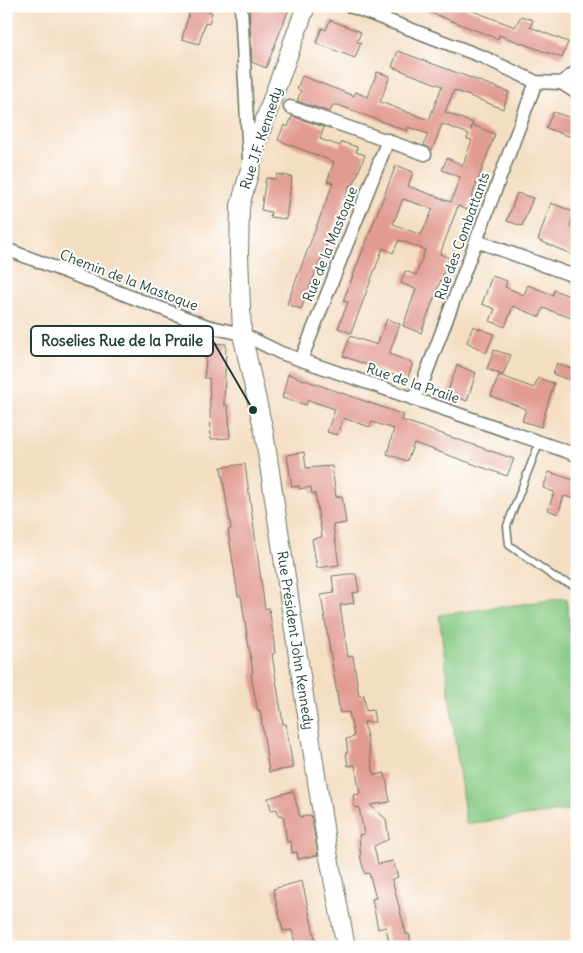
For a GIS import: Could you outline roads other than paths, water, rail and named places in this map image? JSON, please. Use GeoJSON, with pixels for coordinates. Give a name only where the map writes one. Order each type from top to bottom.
{"type":"FeatureCollection","features":[{"type":"Feature","properties":{"kind":"street"},"geometry":{"type":"LineString","coordinates":[[241,6],[250,164]]}},
{"type":"Feature","properties":{"kind":"street","name":"Rue J.F. Kennedy"},"geometry":{"type":"LineString","coordinates":[[242,334],[239,254],[240,206],[250,164],[306,6]]}},
{"type":"Feature","properties":{"kind":"street"},"geometry":{"type":"LineString","coordinates":[[350,6],[483,57],[536,82],[562,83],[577,93]]}},
{"type":"Feature","properties":{"kind":"street"},"geometry":{"type":"LineString","coordinates":[[562,83],[577,71]]}},
{"type":"Feature","properties":{"kind":"street","name":"Rue des Combattants"},"geometry":{"type":"LineString","coordinates":[[413,398],[424,379],[536,82]]}},
{"type":"Feature","properties":{"kind":"street"},"geometry":{"type":"LineString","coordinates":[[290,107],[425,154]]}},
{"type":"Feature","properties":{"kind":"street","name":"Rue de la Mastoque"},"geometry":{"type":"LineString","coordinates":[[301,360],[388,140]]}},
{"type":"Feature","properties":{"kind":"street"},"geometry":{"type":"LineString","coordinates":[[477,241],[577,277]]}},
{"type":"Feature","properties":{"kind":"street","name":"Chemin de la Mastoque"},"geometry":{"type":"LineString","coordinates":[[6,249],[207,326],[242,334]]}},
{"type":"Feature","properties":{"kind":"street","name":"Rue de la Praile"},"geometry":{"type":"LineString","coordinates":[[242,334],[301,360],[577,455]]}},
{"type":"Feature","properties":{"kind":"street","name":"Rue Président John Kennedy"},"geometry":{"type":"LineString","coordinates":[[242,334],[264,432],[327,847],[346,947]]}},
{"type":"Feature","properties":{"kind":"lane"},"geometry":{"type":"LineString","coordinates":[[539,443],[508,526],[509,545],[557,579],[577,586]]}},
{"type":"Feature","properties":{"kind":"place","name":"Roselies Rue de la Praile"},"geometry":{"type":"Point","coordinates":[253,410]}}]}
